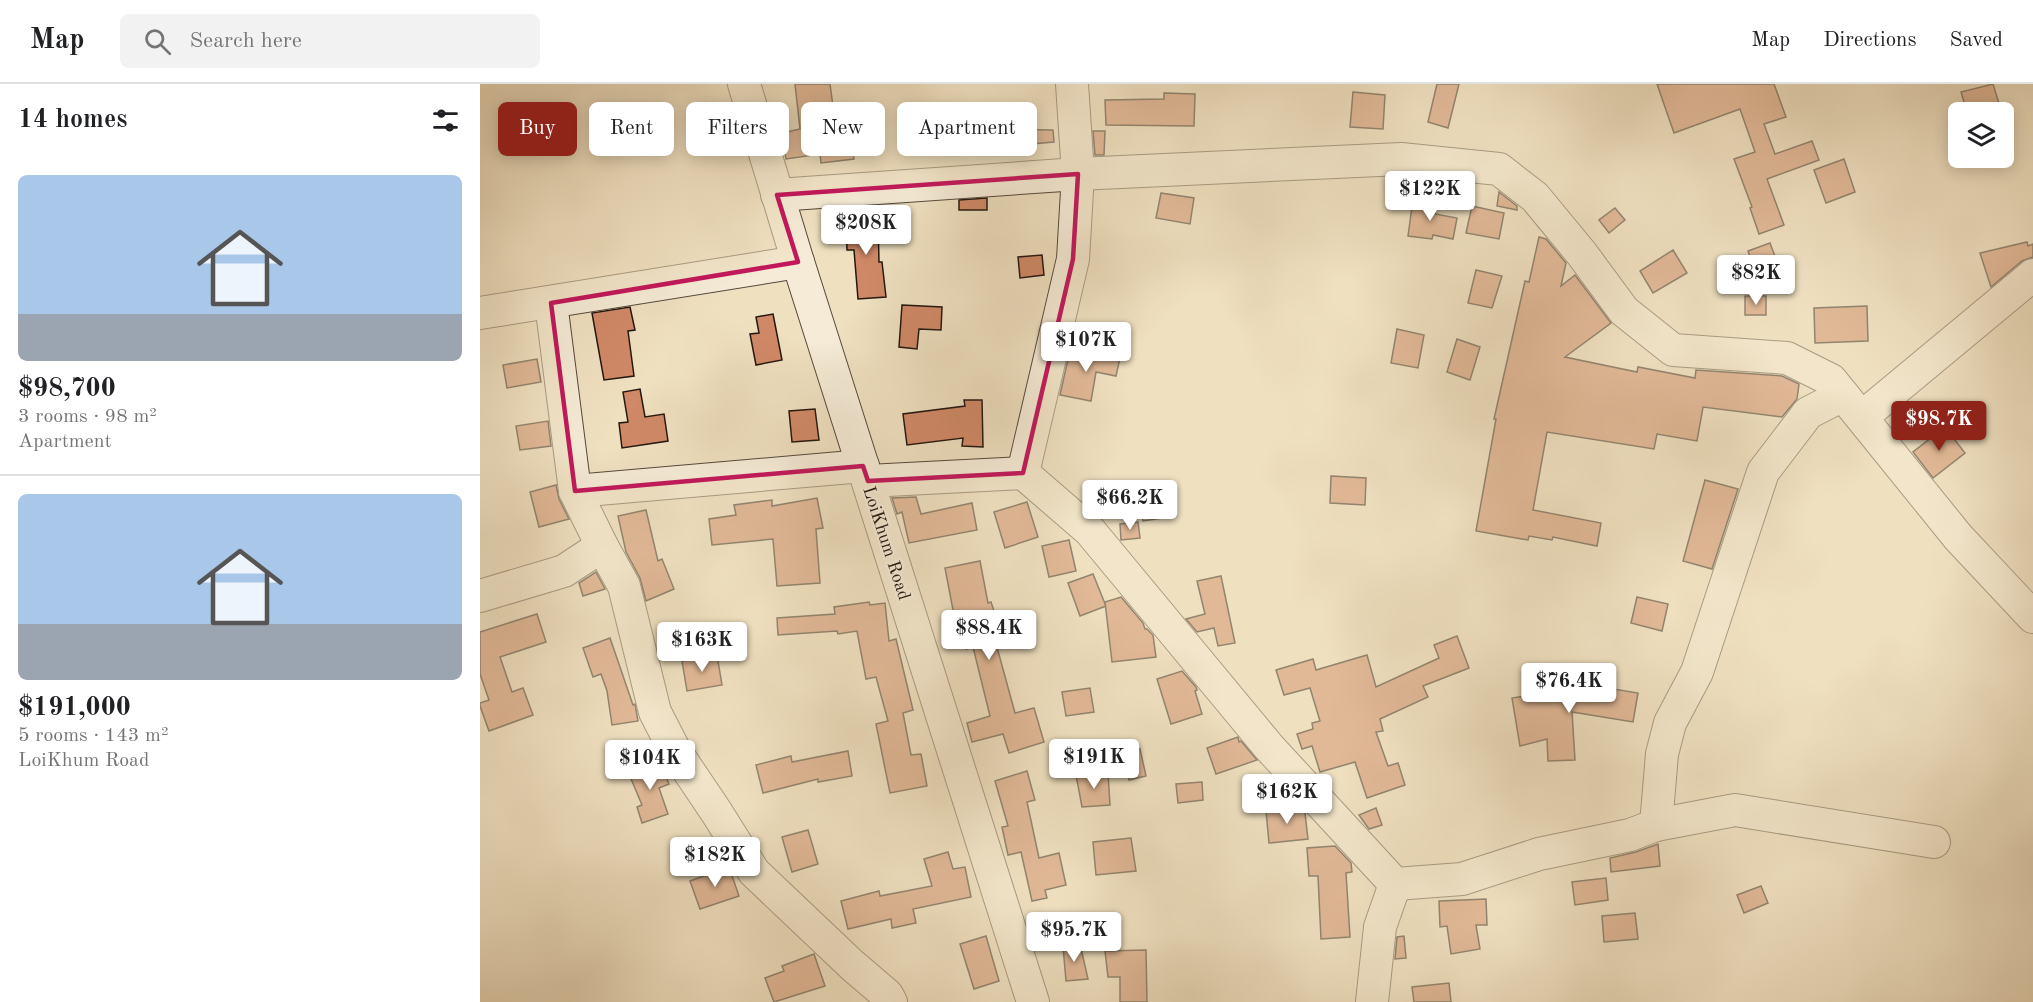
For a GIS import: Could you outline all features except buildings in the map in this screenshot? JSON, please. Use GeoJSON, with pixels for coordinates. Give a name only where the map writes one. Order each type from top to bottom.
{"type":"FeatureCollection","features":[{"type":"Feature","properties":{"kind":"street","name":"LoiKhum Road"},"geometry":{"type":"LineString","coordinates":[[744,84],[1026,1001]]}},
{"type":"Feature","properties":{"kind":"street"},"geometry":{"type":"LineString","coordinates":[[1023,473],[1073,260],[1078,174],[1072,84]]}},
{"type":"Feature","properties":{"kind":"street"},"geometry":{"type":"LineString","coordinates":[[777,195],[1078,174],[1401,159],[1498,169],[1535,197],[1582,254],[1624,311],[1673,350],[1787,358],[1831,380],[1958,537],[2033,617]]}},
{"type":"Feature","properties":{"kind":"street"},"geometry":{"type":"LineString","coordinates":[[480,313],[798,262]]}},
{"type":"Feature","properties":{"kind":"street"},"geometry":{"type":"LineString","coordinates":[[1656,825],[1662,754],[1670,723],[1697,672],[1762,472],[1808,413],[1853,406],[2033,275]]}},
{"type":"Feature","properties":{"kind":"street"},"geometry":{"type":"LineString","coordinates":[[551,303],[575,491],[624,586],[655,712],[674,749],[754,872],[891,1002]]}},
{"type":"Feature","properties":{"kind":"street"},"geometry":{"type":"LineString","coordinates":[[575,491],[865,473],[1023,473],[1090,531],[1269,747],[1395,884]]}},
{"type":"Feature","properties":{"kind":"street"},"geometry":{"type":"LineString","coordinates":[[480,596],[564,572],[602,546]]}},
{"type":"Feature","properties":{"kind":"street"},"geometry":{"type":"LineString","coordinates":[[1395,884],[1462,879],[1539,854],[1630,836],[1656,825],[1735,810],[1934,842]]}},
{"type":"Feature","properties":{"kind":"street"},"geometry":{"type":"LineString","coordinates":[[1372,1002],[1380,927],[1395,884]]}},
{"type":"Feature","properties":{"kind":"highlighted area"},"geometry":{"type":"Polygon","coordinates":[[[1078,174],[1073,259],[1023,473],[868,481],[863,466],[575,491],[551,303],[798,262],[777,195],[1078,174]]]}}]}
